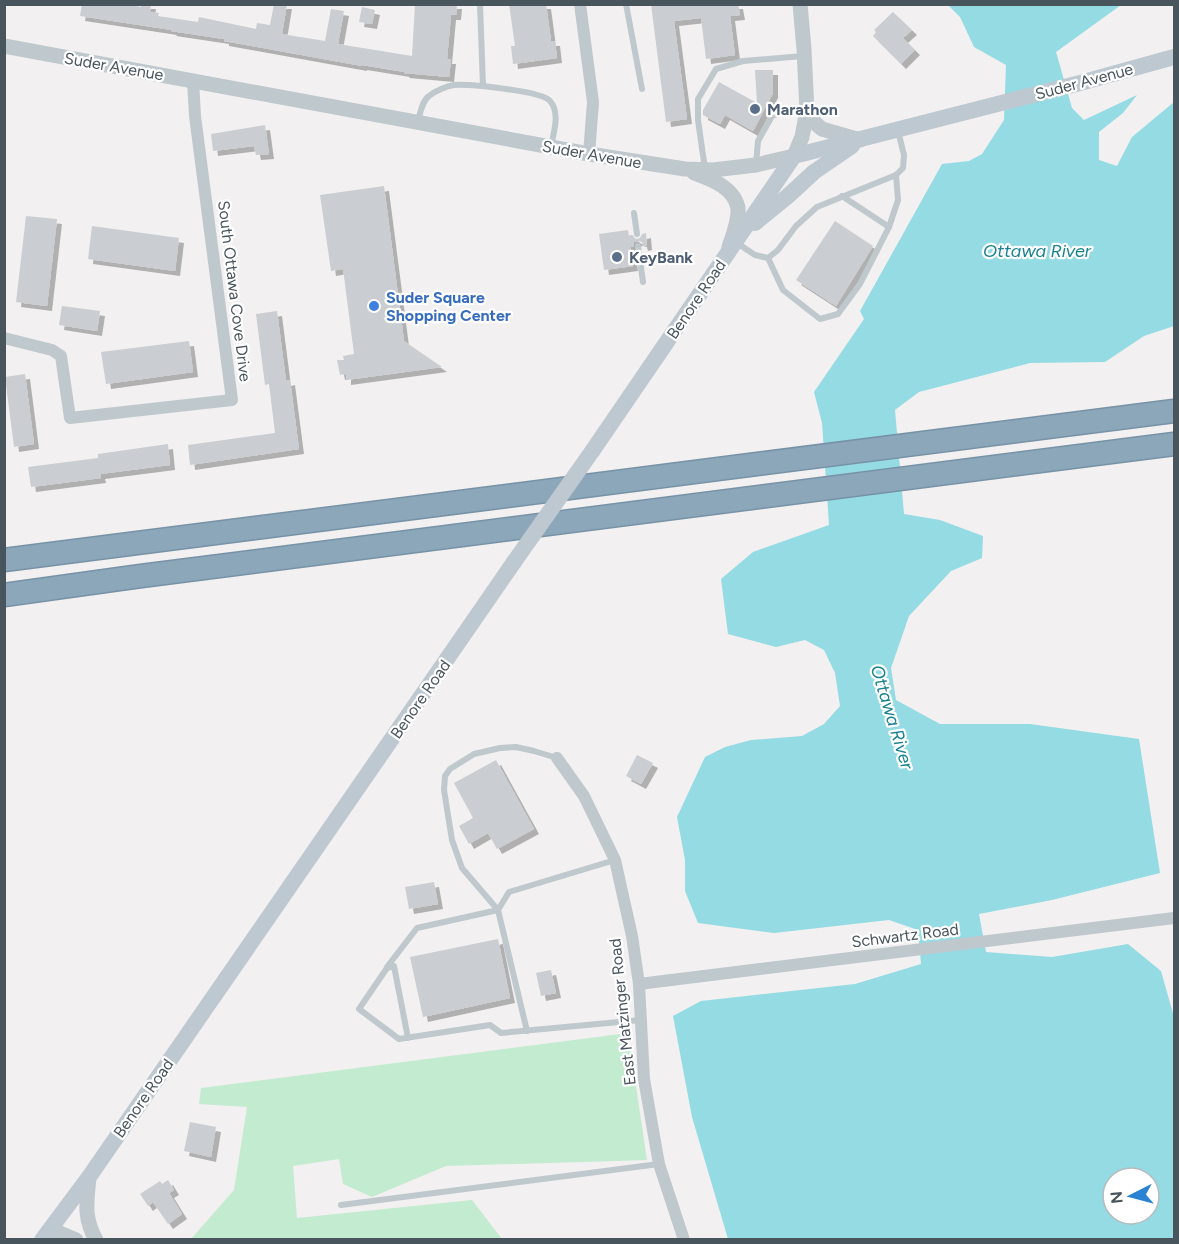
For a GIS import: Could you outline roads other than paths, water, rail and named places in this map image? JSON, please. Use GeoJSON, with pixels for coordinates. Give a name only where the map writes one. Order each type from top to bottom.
{"type":"FeatureCollection","features":[{"type":"Feature","properties":{"kind":"highway"},"geometry":{"type":"LineString","coordinates":[[4,560],[1174,411]]}},
{"type":"Feature","properties":{"kind":"highway"},"geometry":{"type":"LineString","coordinates":[[4,595],[1174,444]]}},
{"type":"Feature","properties":{"kind":"main road","name":"Suder Avenue"},"geometry":{"type":"LineString","coordinates":[[794,156],[1174,57]]}},
{"type":"Feature","properties":{"kind":"main road"},"geometry":{"type":"LineString","coordinates":[[735,243],[814,172],[860,140]]}},
{"type":"Feature","properties":{"kind":"main road","name":"Benore Road"},"geometry":{"type":"LineString","coordinates":[[50,1236],[794,156]]}},
{"type":"Feature","properties":{"kind":"street"},"geometry":{"type":"LineString","coordinates":[[580,4],[593,102],[589,154]]}},
{"type":"Feature","properties":{"kind":"street"},"geometry":{"type":"LineString","coordinates":[[794,156],[802,137],[807,111],[800,4]]}},
{"type":"Feature","properties":{"kind":"street","name":"Suder Avenue"},"geometry":{"type":"LineString","coordinates":[[4,46],[589,154],[685,169],[705,170],[756,165],[794,156]]}},
{"type":"Feature","properties":{"kind":"street","name":"South Ottawa Cove Drive"},"geometry":{"type":"LineString","coordinates":[[4,338],[52,350],[61,357],[70,418],[232,400],[195,116],[193,80]]}},
{"type":"Feature","properties":{"kind":"street"},"geometry":{"type":"LineString","coordinates":[[807,111],[822,129],[860,140]]}},
{"type":"Feature","properties":{"kind":"street"},"geometry":{"type":"LineString","coordinates":[[685,169],[718,182],[729,191],[738,207],[735,243]]}},
{"type":"Feature","properties":{"kind":"street","name":"East Matzinger Road"},"geometry":{"type":"LineString","coordinates":[[557,758],[585,796],[615,860],[632,936],[639,984],[644,1079],[659,1164],[684,1239]]}},
{"type":"Feature","properties":{"kind":"street","name":"Schwartz Road"},"geometry":{"type":"LineString","coordinates":[[639,984],[1174,918]]}},
{"type":"Feature","properties":{"kind":"street"},"geometry":{"type":"LineString","coordinates":[[89,1177],[86,1212],[96,1239]]}},
{"type":"Feature","properties":{"kind":"street"},"geometry":{"type":"LineString","coordinates":[[50,1236],[76,1239]]}},
{"type":"Feature","properties":{"kind":"lane"},"geometry":{"type":"LineString","coordinates":[[480,4],[483,86]]}},
{"type":"Feature","properties":{"kind":"lane"},"geometry":{"type":"LineString","coordinates":[[626,4],[642,89]]}},
{"type":"Feature","properties":{"kind":"lane"},"geometry":{"type":"LineString","coordinates":[[705,170],[698,120],[698,99],[716,69],[743,61],[805,56]]}},
{"type":"Feature","properties":{"kind":"lane"},"geometry":{"type":"LineString","coordinates":[[417,122],[427,97],[454,85],[483,86],[539,96],[550,100],[555,109],[551,147]]}},
{"type":"Feature","properties":{"kind":"lane"},"geometry":{"type":"LineString","coordinates":[[756,165],[758,141],[772,116],[786,111],[807,111]]}},
{"type":"Feature","properties":{"kind":"lane"},"geometry":{"type":"LineString","coordinates":[[768,258],[778,250],[796,226],[817,207],[896,175],[903,168],[904,155],[898,130]]}},
{"type":"Feature","properties":{"kind":"lane"},"geometry":{"type":"LineString","coordinates":[[768,258],[783,290],[820,319],[838,314],[860,284],[889,227],[898,200],[896,175]]}},
{"type":"Feature","properties":{"kind":"lane"},"geometry":{"type":"LineString","coordinates":[[842,196],[889,227]]}},
{"type":"Feature","properties":{"kind":"lane"},"geometry":{"type":"LineString","coordinates":[[634,213],[637,234]]}},
{"type":"Feature","properties":{"kind":"lane"},"geometry":{"type":"LineString","coordinates":[[735,243],[755,255],[768,258]]}},
{"type":"Feature","properties":{"kind":"lane"},"geometry":{"type":"LineString","coordinates":[[638,246],[643,282]]}},
{"type":"Feature","properties":{"kind":"lane"},"geometry":{"type":"LineString","coordinates":[[527,1031],[498,910],[462,868],[452,840],[444,790],[445,776],[450,769],[474,753],[500,748],[516,747],[557,758]]}},
{"type":"Feature","properties":{"kind":"lane"},"geometry":{"type":"LineString","coordinates":[[615,860],[509,892],[498,910],[417,928],[359,1009],[399,1039],[490,1025],[501,1033],[641,1020]]}},
{"type":"Feature","properties":{"kind":"lane"},"geometry":{"type":"LineString","coordinates":[[387,968],[394,966],[408,1038]]}},
{"type":"Feature","properties":{"kind":"lane"},"geometry":{"type":"LineString","coordinates":[[341,1205],[659,1164]]}},
{"type":"Feature","properties":{"kind":"water","name":"Ottawa River"},"geometry":{"type":"Polygon","coordinates":[[[948,5],[1121,5],[1056,52],[1072,108],[1084,120],[1137,95],[1123,113],[1099,132],[1099,160],[1117,166],[1132,137],[1174,102],[1174,326],[1144,336],[1105,362],[1030,363],[919,392],[895,410],[904,514],[940,520],[983,536],[982,558],[951,571],[909,616],[891,668],[896,700],[940,724],[1030,724],[1139,739],[1160,873],[1052,900],[979,914],[986,952],[1052,957],[1128,944],[1161,971],[1174,1017],[1174,1239],[728,1239],[692,1117],[673,1016],[701,1001],[855,984],[921,964],[918,930],[889,920],[774,933],[698,923],[685,891],[685,860],[677,817],[705,757],[725,747],[751,740],[802,736],[824,724],[840,706],[835,673],[824,650],[805,640],[776,647],[728,634],[721,579],[753,552],[829,525],[822,423],[814,392],[864,319],[860,311],[942,164],[969,161],[982,154],[1004,120],[1006,65],[974,47],[960,17],[948,5]]]}},
{"type":"Feature","properties":{"kind":"place","name":"Marathon"},"geometry":{"type":"Point","coordinates":[755,109]}},
{"type":"Feature","properties":{"kind":"place","name":"KeyBank"},"geometry":{"type":"Point","coordinates":[617,257]}},
{"type":"Feature","properties":{"kind":"place","name":"Suder Square Shopping Center"},"geometry":{"type":"Point","coordinates":[374,306]}}]}
